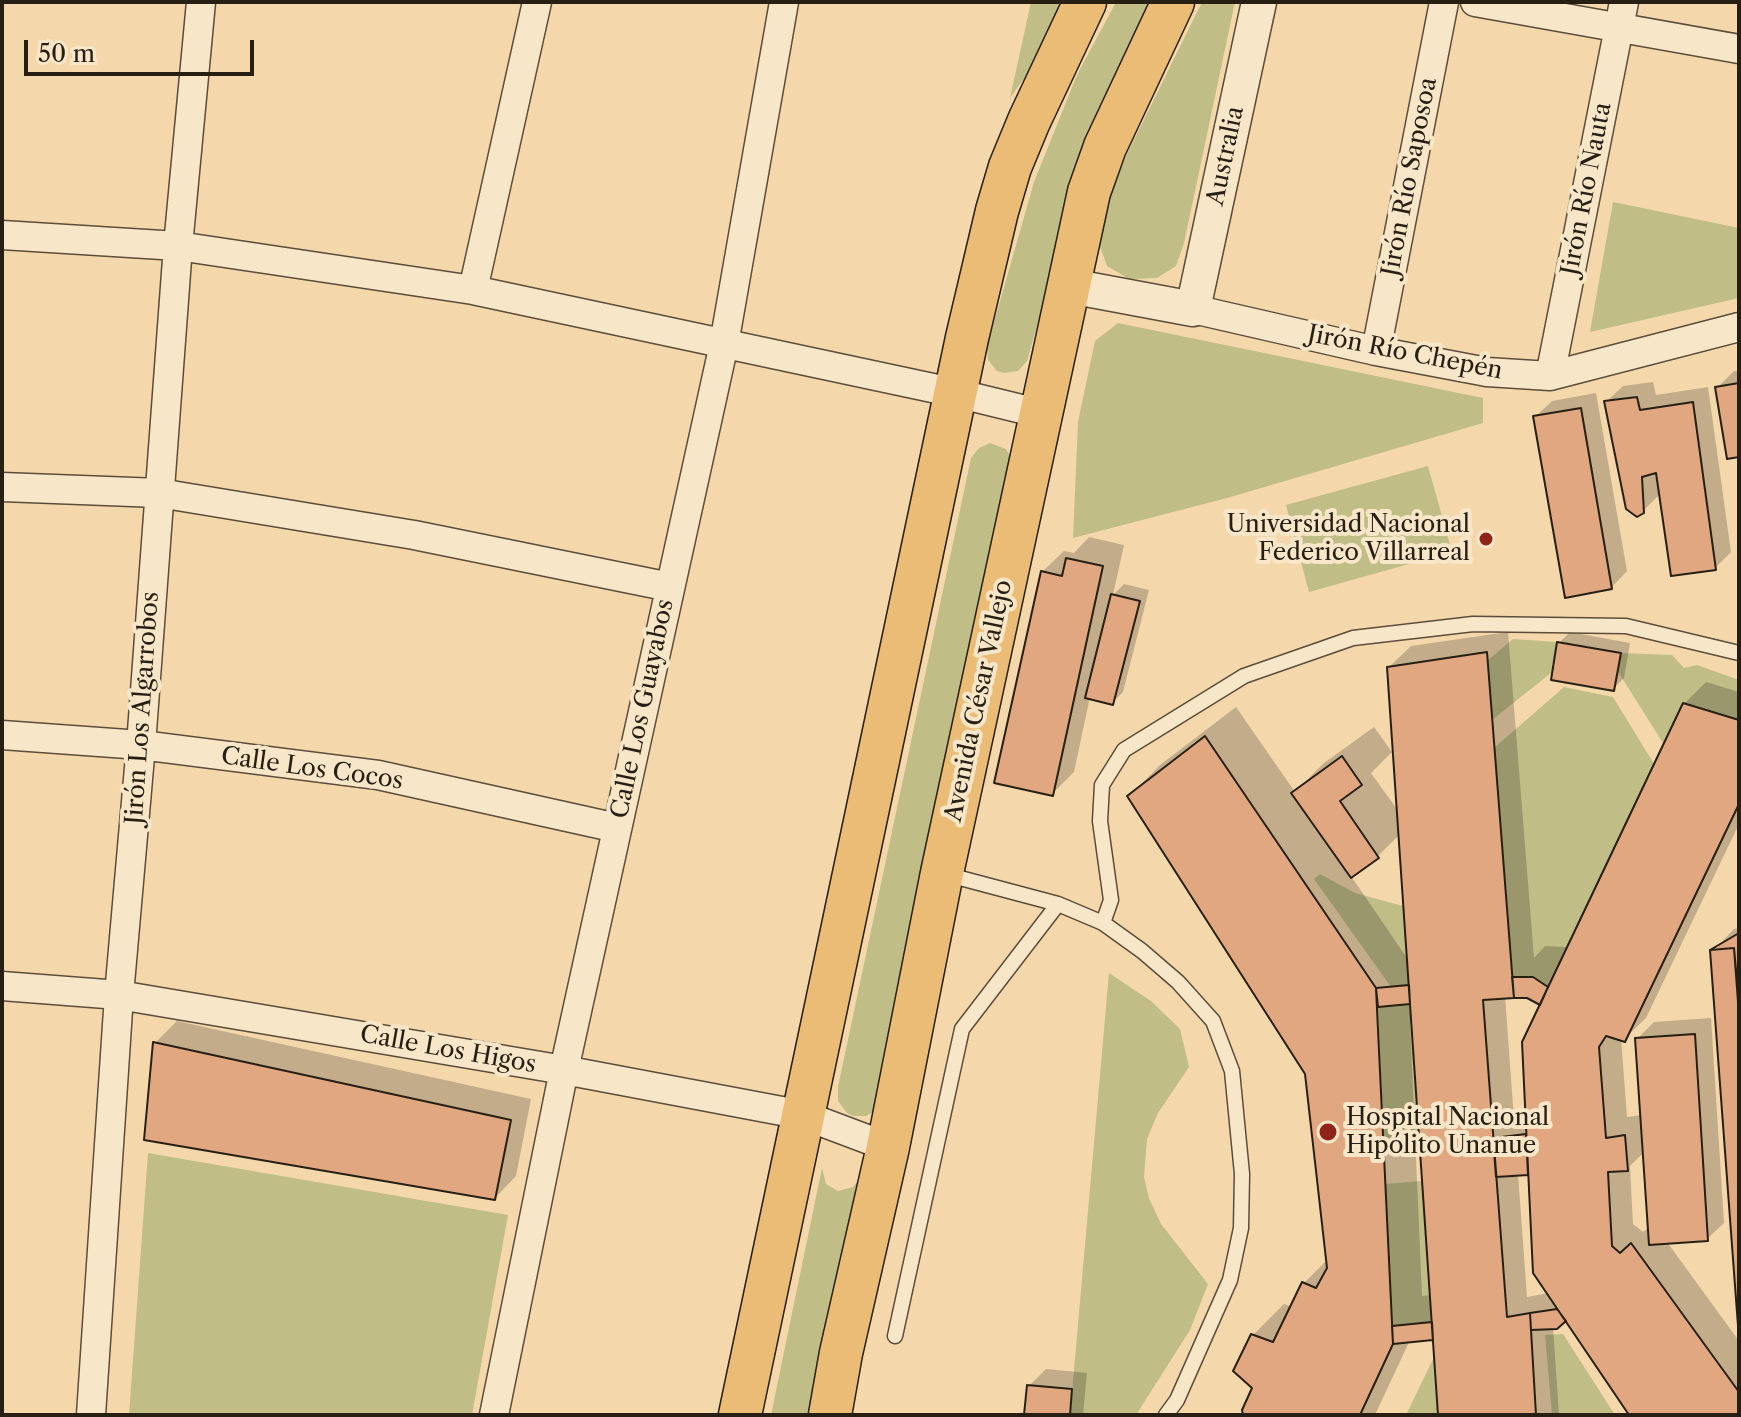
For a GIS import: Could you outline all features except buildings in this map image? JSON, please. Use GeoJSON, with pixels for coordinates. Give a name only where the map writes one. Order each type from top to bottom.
{"type":"FeatureCollection","features":[{"type":"Feature","properties":{"kind":"main road"},"geometry":{"type":"LineString","coordinates":[[740,1415],[997,211],[1010,167],[1085,2]]}},
{"type":"Feature","properties":{"kind":"main road","name":"Avenida César Vallejo"},"geometry":{"type":"LineString","coordinates":[[830,1415],[888,1147],[942,873],[1089,192],[1105,147],[1173,2]]}},
{"type":"Feature","properties":{"kind":"street","name":"Jirón Los Algarrobos"},"geometry":{"type":"LineString","coordinates":[[91,1415],[119,995],[178,246],[201,2]]}},
{"type":"Feature","properties":{"kind":"street"},"geometry":{"type":"LineString","coordinates":[[473,290],[537,2]]}},
{"type":"Feature","properties":{"kind":"street","name":"Calle Los Guayabos"},"geometry":{"type":"LineString","coordinates":[[494,1415],[564,1070],[724,344],[784,2]]}},
{"type":"Feature","properties":{"kind":"street","name":"Australia"},"geometry":{"type":"LineString","coordinates":[[1193,309],[1259,2]]}},
{"type":"Feature","properties":{"kind":"street","name":"Jirón Río Saposoa"},"geometry":{"type":"LineString","coordinates":[[1376,351],[1444,2]]}},
{"type":"Feature","properties":{"kind":"street"},"geometry":{"type":"LineString","coordinates":[[1475,2],[1621,14],[1739,49]]}},
{"type":"Feature","properties":{"kind":"street","name":"Jirón Río Nauta"},"geometry":{"type":"LineString","coordinates":[[1550,376],[1621,14]]}},
{"type":"Feature","properties":{"kind":"street"},"geometry":{"type":"LineString","coordinates":[[2,235],[178,246],[473,290],[1042,414]]}},
{"type":"Feature","properties":{"kind":"street","name":"Jirón Río Chepén"},"geometry":{"type":"LineString","coordinates":[[1070,286],[1487,372],[1550,376],[1739,327]]}},
{"type":"Feature","properties":{"kind":"street"},"geometry":{"type":"LineString","coordinates":[[2,487],[159,493],[414,535],[670,587]]}},
{"type":"Feature","properties":{"kind":"street","name":"Calle Los Cocos"},"geometry":{"type":"LineString","coordinates":[[2,735],[141,745],[378,775],[617,828]]}},
{"type":"Feature","properties":{"kind":"street","name":"Calle Los Higos"},"geometry":{"type":"LineString","coordinates":[[2,986],[119,995],[564,1070],[803,1115],[888,1147]]}},
{"type":"Feature","properties":{"kind":"lane"},"geometry":{"type":"LineString","coordinates":[[1103,923],[1111,900],[1100,821],[1102,785],[1124,750],[1244,676],[1353,638],[1473,624],[1626,626],[1739,653]]}},
{"type":"Feature","properties":{"kind":"lane"},"geometry":{"type":"LineString","coordinates":[[942,873],[1058,904],[1103,923],[1178,982],[1213,1021],[1232,1071],[1242,1174],[1241,1228],[1230,1280],[1177,1400],[1166,1415]]}},
{"type":"Feature","properties":{"kind":"lane"},"geometry":{"type":"LineString","coordinates":[[895,1336],[962,1029],[1058,904]]}},
{"type":"Feature","properties":{"kind":"shaded area"},"geometry":{"type":"Polygon","coordinates":[[[1031,2],[1069,2],[1049,43],[1010,98],[1031,2]]]}},
{"type":"Feature","properties":{"kind":"shaded area"},"geometry":{"type":"Polygon","coordinates":[[[1116,2],[1160,2],[1077,185],[1027,361],[1018,371],[997,371],[988,360],[987,347],[1034,182],[1077,75],[1116,2]]]}},
{"type":"Feature","properties":{"kind":"shaded area"},"geometry":{"type":"Polygon","coordinates":[[[1202,2],[1235,2],[1184,243],[1176,266],[1157,278],[1129,279],[1107,266],[1098,241],[1107,201],[1202,2]]]}},
{"type":"Feature","properties":{"kind":"shaded area"},"geometry":{"type":"Polygon","coordinates":[[[1613,202],[1739,228],[1739,298],[1590,332],[1613,202]]]}},
{"type":"Feature","properties":{"kind":"shaded area"},"geometry":{"type":"Polygon","coordinates":[[[1118,323],[1483,398],[1483,423],[1227,498],[1073,538],[1078,422],[1095,341],[1118,323]]]}},
{"type":"Feature","properties":{"kind":"shaded area"},"geometry":{"type":"Polygon","coordinates":[[[990,443],[1006,449],[1011,458],[876,1110],[866,1116],[853,1116],[838,1101],[838,1087],[971,458],[979,448],[990,443]]]}},
{"type":"Feature","properties":{"kind":"shaded area"},"geometry":{"type":"Polygon","coordinates":[[[1428,466],[1452,552],[1309,592],[1286,505],[1428,466]]]}},
{"type":"Feature","properties":{"kind":"shaded area"},"geometry":{"type":"Polygon","coordinates":[[[1513,639],[1557,642],[1551,673],[1492,720],[1487,661],[1513,639]]]}},
{"type":"Feature","properties":{"kind":"shaded area"},"geometry":{"type":"Polygon","coordinates":[[[1621,653],[1672,655],[1684,668],[1697,665],[1739,680],[1739,720],[1683,703],[1663,743],[1617,670],[1621,653]]]}},
{"type":"Feature","properties":{"kind":"shaded area"},"geometry":{"type":"Polygon","coordinates":[[[1564,687],[1613,697],[1654,764],[1548,987],[1533,977],[1512,977],[1494,748],[1564,687]]]}},
{"type":"Feature","properties":{"kind":"shaded area"},"geometry":{"type":"Polygon","coordinates":[[[1320,874],[1355,893],[1403,906],[1409,985],[1391,987],[1314,879],[1320,874]]]}},
{"type":"Feature","properties":{"kind":"shaded area"},"geometry":{"type":"Polygon","coordinates":[[[1109,973],[1151,1001],[1180,1029],[1189,1067],[1158,1113],[1147,1139],[1144,1177],[1149,1198],[1161,1224],[1208,1284],[1190,1330],[1136,1415],[1070,1415],[1109,973]]]}},
{"type":"Feature","properties":{"kind":"shaded area"},"geometry":{"type":"Polygon","coordinates":[[[1410,1004],[1419,1141],[1384,1144],[1378,1007],[1410,1004]]]}},
{"type":"Feature","properties":{"kind":"shaded area"},"geometry":{"type":"Polygon","coordinates":[[[148,1153],[508,1215],[472,1415],[129,1415],[148,1153]]]}},
{"type":"Feature","properties":{"kind":"shaded area"},"geometry":{"type":"Polygon","coordinates":[[[822,1168],[826,1184],[838,1191],[853,1187],[860,1178],[812,1415],[771,1415],[822,1168]]]}},
{"type":"Feature","properties":{"kind":"shaded area"},"geometry":{"type":"Polygon","coordinates":[[[1422,1181],[1432,1322],[1392,1326],[1385,1184],[1422,1181]]]}},
{"type":"Feature","properties":{"kind":"shaded area"},"geometry":{"type":"Polygon","coordinates":[[[1563,1334],[1615,1415],[1552,1415],[1545,1335],[1563,1334]]]}},
{"type":"Feature","properties":{"kind":"shaded area"},"geometry":{"type":"Polygon","coordinates":[[[1435,1355],[1438,1415],[1406,1415],[1435,1355]]]}},
{"type":"Feature","properties":{"kind":"place","name":"Universidad Nacional Federico Villarreal"},"geometry":{"type":"Point","coordinates":[1486,539]}},
{"type":"Feature","properties":{"kind":"place","name":"Hospital Nacional Hipólito Unanue"},"geometry":{"type":"Point","coordinates":[1328,1132]}}]}
